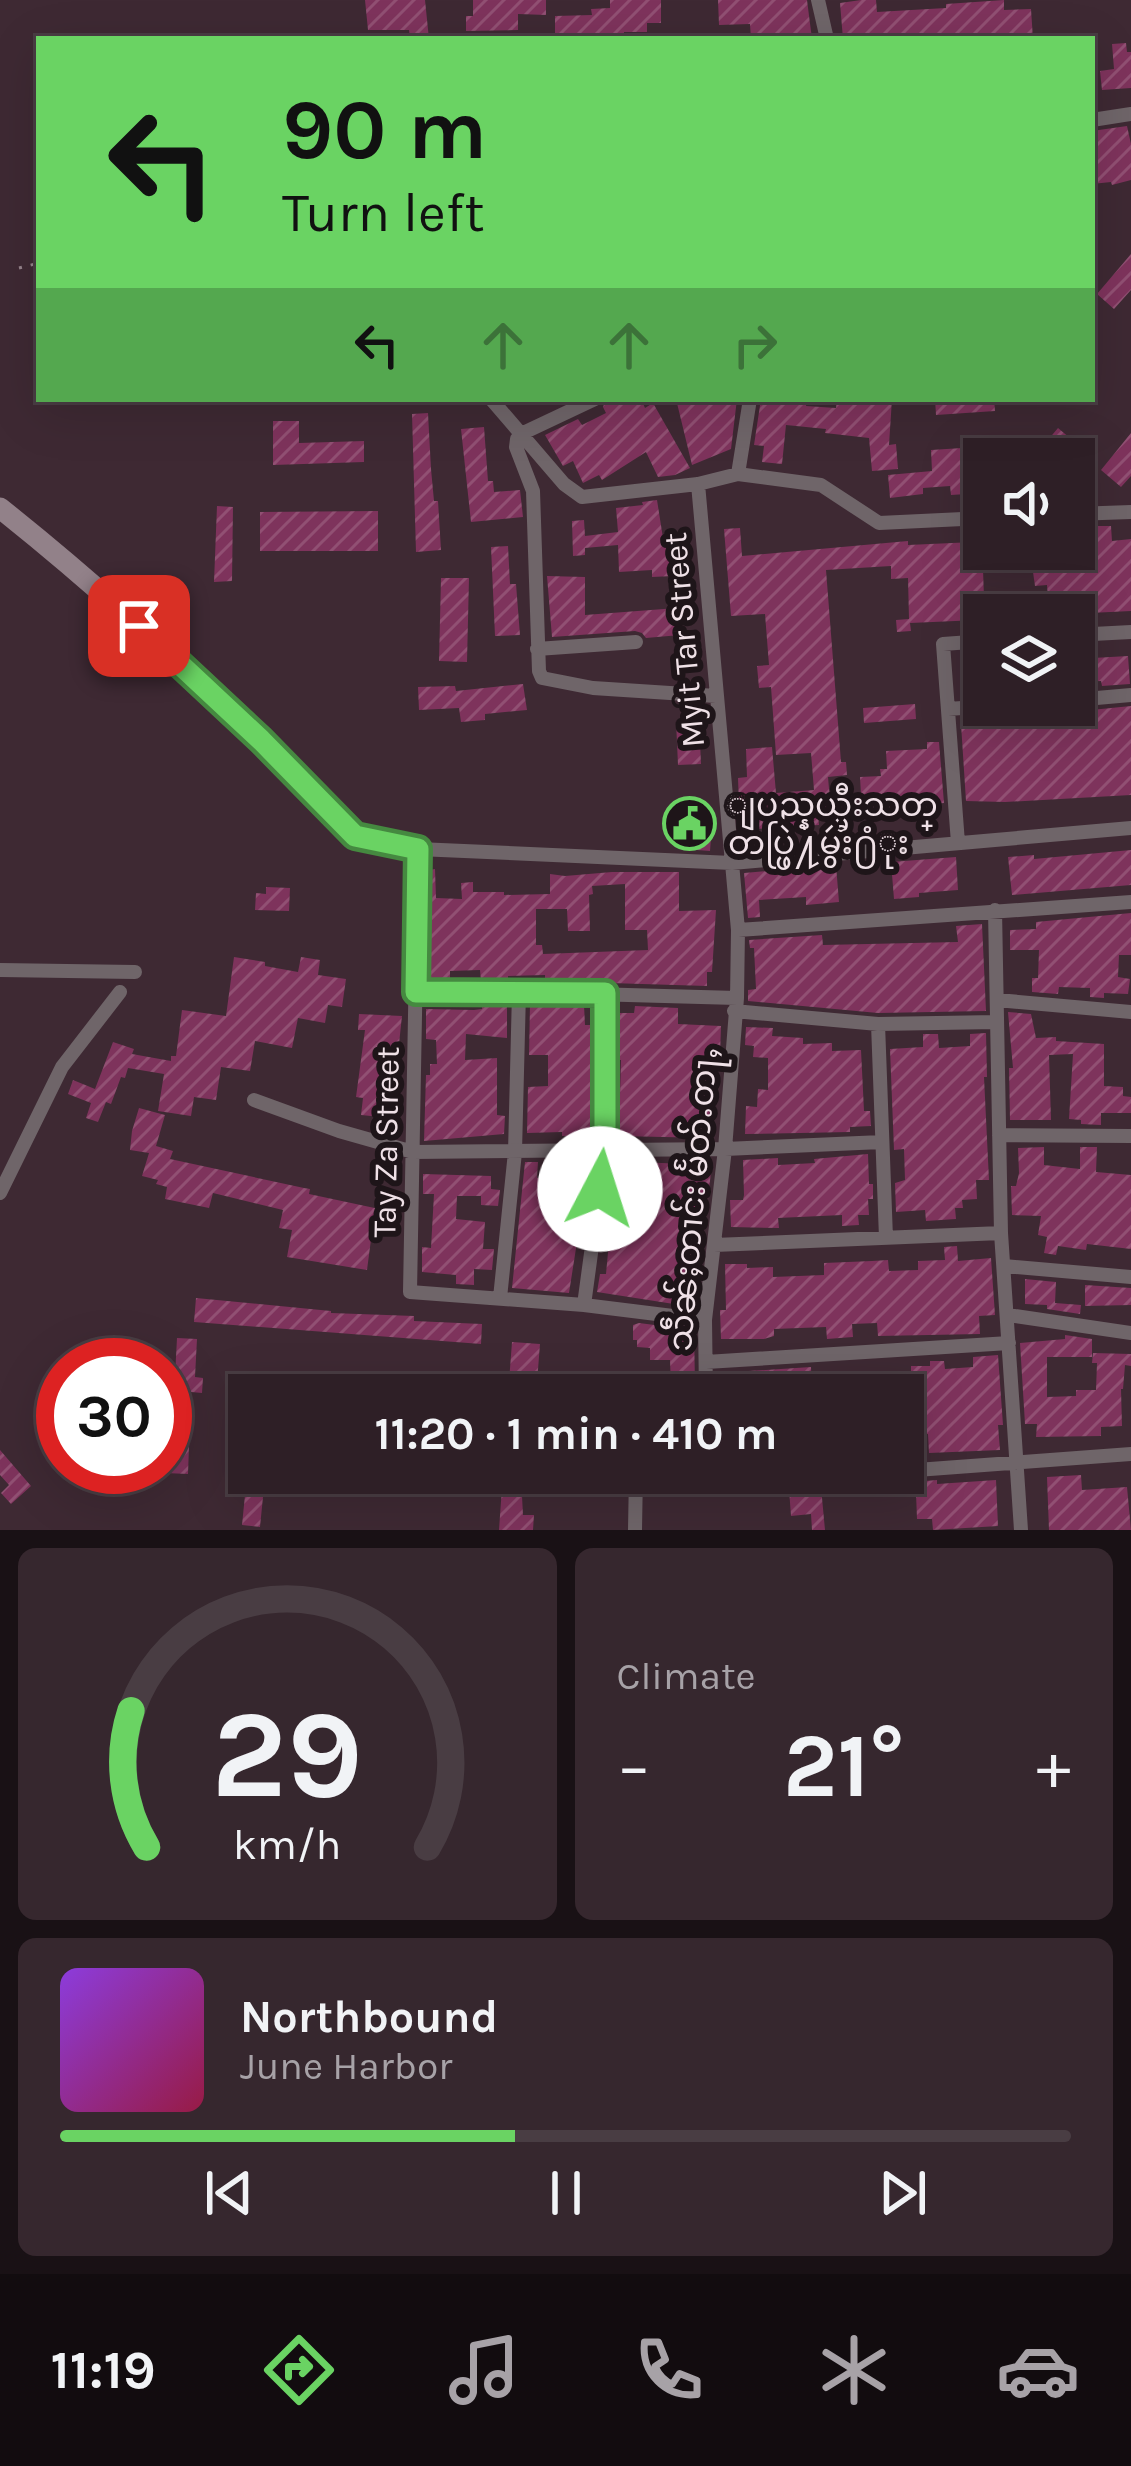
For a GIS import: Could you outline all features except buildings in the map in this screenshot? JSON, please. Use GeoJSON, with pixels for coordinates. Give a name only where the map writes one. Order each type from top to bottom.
{"type":"FeatureCollection","features":[{"type":"Feature","properties":{"kind":"street"},"geometry":{"type":"LineString","coordinates":[[818,0],[826,36]]}},
{"type":"Feature","properties":{"kind":"street"},"geometry":{"type":"LineString","coordinates":[[1095,120],[1131,114]]}},
{"type":"Feature","properties":{"kind":"street"},"geometry":{"type":"LineString","coordinates":[[494,402],[564,484],[581,497],[698,484],[738,474],[821,485],[879,523],[963,519]]}},
{"type":"Feature","properties":{"kind":"street"},"geometry":{"type":"LineString","coordinates":[[589,402],[523,433],[516,443],[533,491],[538,671],[542,678],[560,683],[716,696]]}},
{"type":"Feature","properties":{"kind":"street"},"geometry":{"type":"LineString","coordinates":[[738,474],[750,402]]}},
{"type":"Feature","properties":{"kind":"street","name":"Myit Tar Street"},"geometry":{"type":"LineString","coordinates":[[698,484],[732,863]]}},
{"type":"Feature","properties":{"kind":"street"},"geometry":{"type":"LineString","coordinates":[[0,508],[111,600],[261,740],[355,836],[418,849],[732,863],[1131,828]]}},
{"type":"Feature","properties":{"kind":"street"},"geometry":{"type":"LineString","coordinates":[[1095,513],[1131,512]]}},
{"type":"Feature","properties":{"kind":"street"},"geometry":{"type":"LineString","coordinates":[[1095,634],[1131,632]]}},
{"type":"Feature","properties":{"kind":"street"},"geometry":{"type":"LineString","coordinates":[[536,650],[636,641]]}},
{"type":"Feature","properties":{"kind":"street"},"geometry":{"type":"LineString","coordinates":[[958,843],[943,644],[963,643]]}},
{"type":"Feature","properties":{"kind":"street"},"geometry":{"type":"LineString","coordinates":[[1095,698],[1131,695]]}},
{"type":"Feature","properties":{"kind":"street"},"geometry":{"type":"LineString","coordinates":[[948,709],[963,708]]}},
{"type":"Feature","properties":{"kind":"street","name":"Tay Za Street"},"geometry":{"type":"LineString","coordinates":[[418,849],[410,1292],[500,1298]]}},
{"type":"Feature","properties":{"kind":"street","name":"သဵၼ်ႈတၢင်း မႅတ်ႉတႃႇ"},"geometry":{"type":"LineString","coordinates":[[706,1374],[706,1320],[736,1005],[738,930],[732,863]]}},
{"type":"Feature","properties":{"kind":"street"},"geometry":{"type":"LineString","coordinates":[[738,930],[1131,902]]}},
{"type":"Feature","properties":{"kind":"street"},"geometry":{"type":"LineString","coordinates":[[995,910],[1001,1233],[1021,1530]]}},
{"type":"Feature","properties":{"kind":"street"},"geometry":{"type":"LineString","coordinates":[[0,970],[135,972]]}},
{"type":"Feature","properties":{"kind":"street"},"geometry":{"type":"LineString","coordinates":[[0,1193],[62,1067],[120,992]]}},
{"type":"Feature","properties":{"kind":"street"},"geometry":{"type":"LineString","coordinates":[[416,992],[605,993],[878,1024],[997,1022]]}},
{"type":"Feature","properties":{"kind":"street"},"geometry":{"type":"LineString","coordinates":[[519,992],[515,1152],[500,1298],[706,1320]]}},
{"type":"Feature","properties":{"kind":"street"},"geometry":{"type":"LineString","coordinates":[[584,1305],[605,1150],[605,993]]}},
{"type":"Feature","properties":{"kind":"street"},"geometry":{"type":"LineString","coordinates":[[997,1000],[1131,1012]]}},
{"type":"Feature","properties":{"kind":"street"},"geometry":{"type":"LineString","coordinates":[[878,1024],[886,1238]]}},
{"type":"Feature","properties":{"kind":"street"},"geometry":{"type":"LineString","coordinates":[[254,1100],[412,1152],[725,1149],[882,1142]]}},
{"type":"Feature","properties":{"kind":"street"},"geometry":{"type":"LineString","coordinates":[[999,1135],[1131,1136]]}},
{"type":"Feature","properties":{"kind":"street"},"geometry":{"type":"LineString","coordinates":[[714,1245],[1001,1233]]}},
{"type":"Feature","properties":{"kind":"street"},"geometry":{"type":"LineString","coordinates":[[1004,1266],[1131,1277]]}},
{"type":"Feature","properties":{"kind":"street"},"geometry":{"type":"LineString","coordinates":[[1008,1315],[1131,1333]]}},
{"type":"Feature","properties":{"kind":"street"},"geometry":{"type":"LineString","coordinates":[[706,1363],[1009,1343]]}},
{"type":"Feature","properties":{"kind":"street"},"geometry":{"type":"LineString","coordinates":[[924,1470],[1131,1454]]}},
{"type":"Feature","properties":{"kind":"street"},"geometry":{"type":"LineString","coordinates":[[635,1530],[636,1494]]}},
{"type":"Feature","properties":{"kind":"path"},"geometry":{"type":"LineString","coordinates":[[19,268],[36,264]]}},
{"type":"Feature","properties":{"kind":"place","name":"ျပည္နယ္မီးသတ္ တပ္ဖြဲ႔မွဴး႐ံုး"},"geometry":{"type":"Point","coordinates":[689,824]}},
{"type":"Feature","properties":{"kind":"route"},"geometry":{"type":"LineString","coordinates":[[139,626],[355,836],[418,849],[416,992],[605,993],[605,1150],[600,1189]]}}]}
